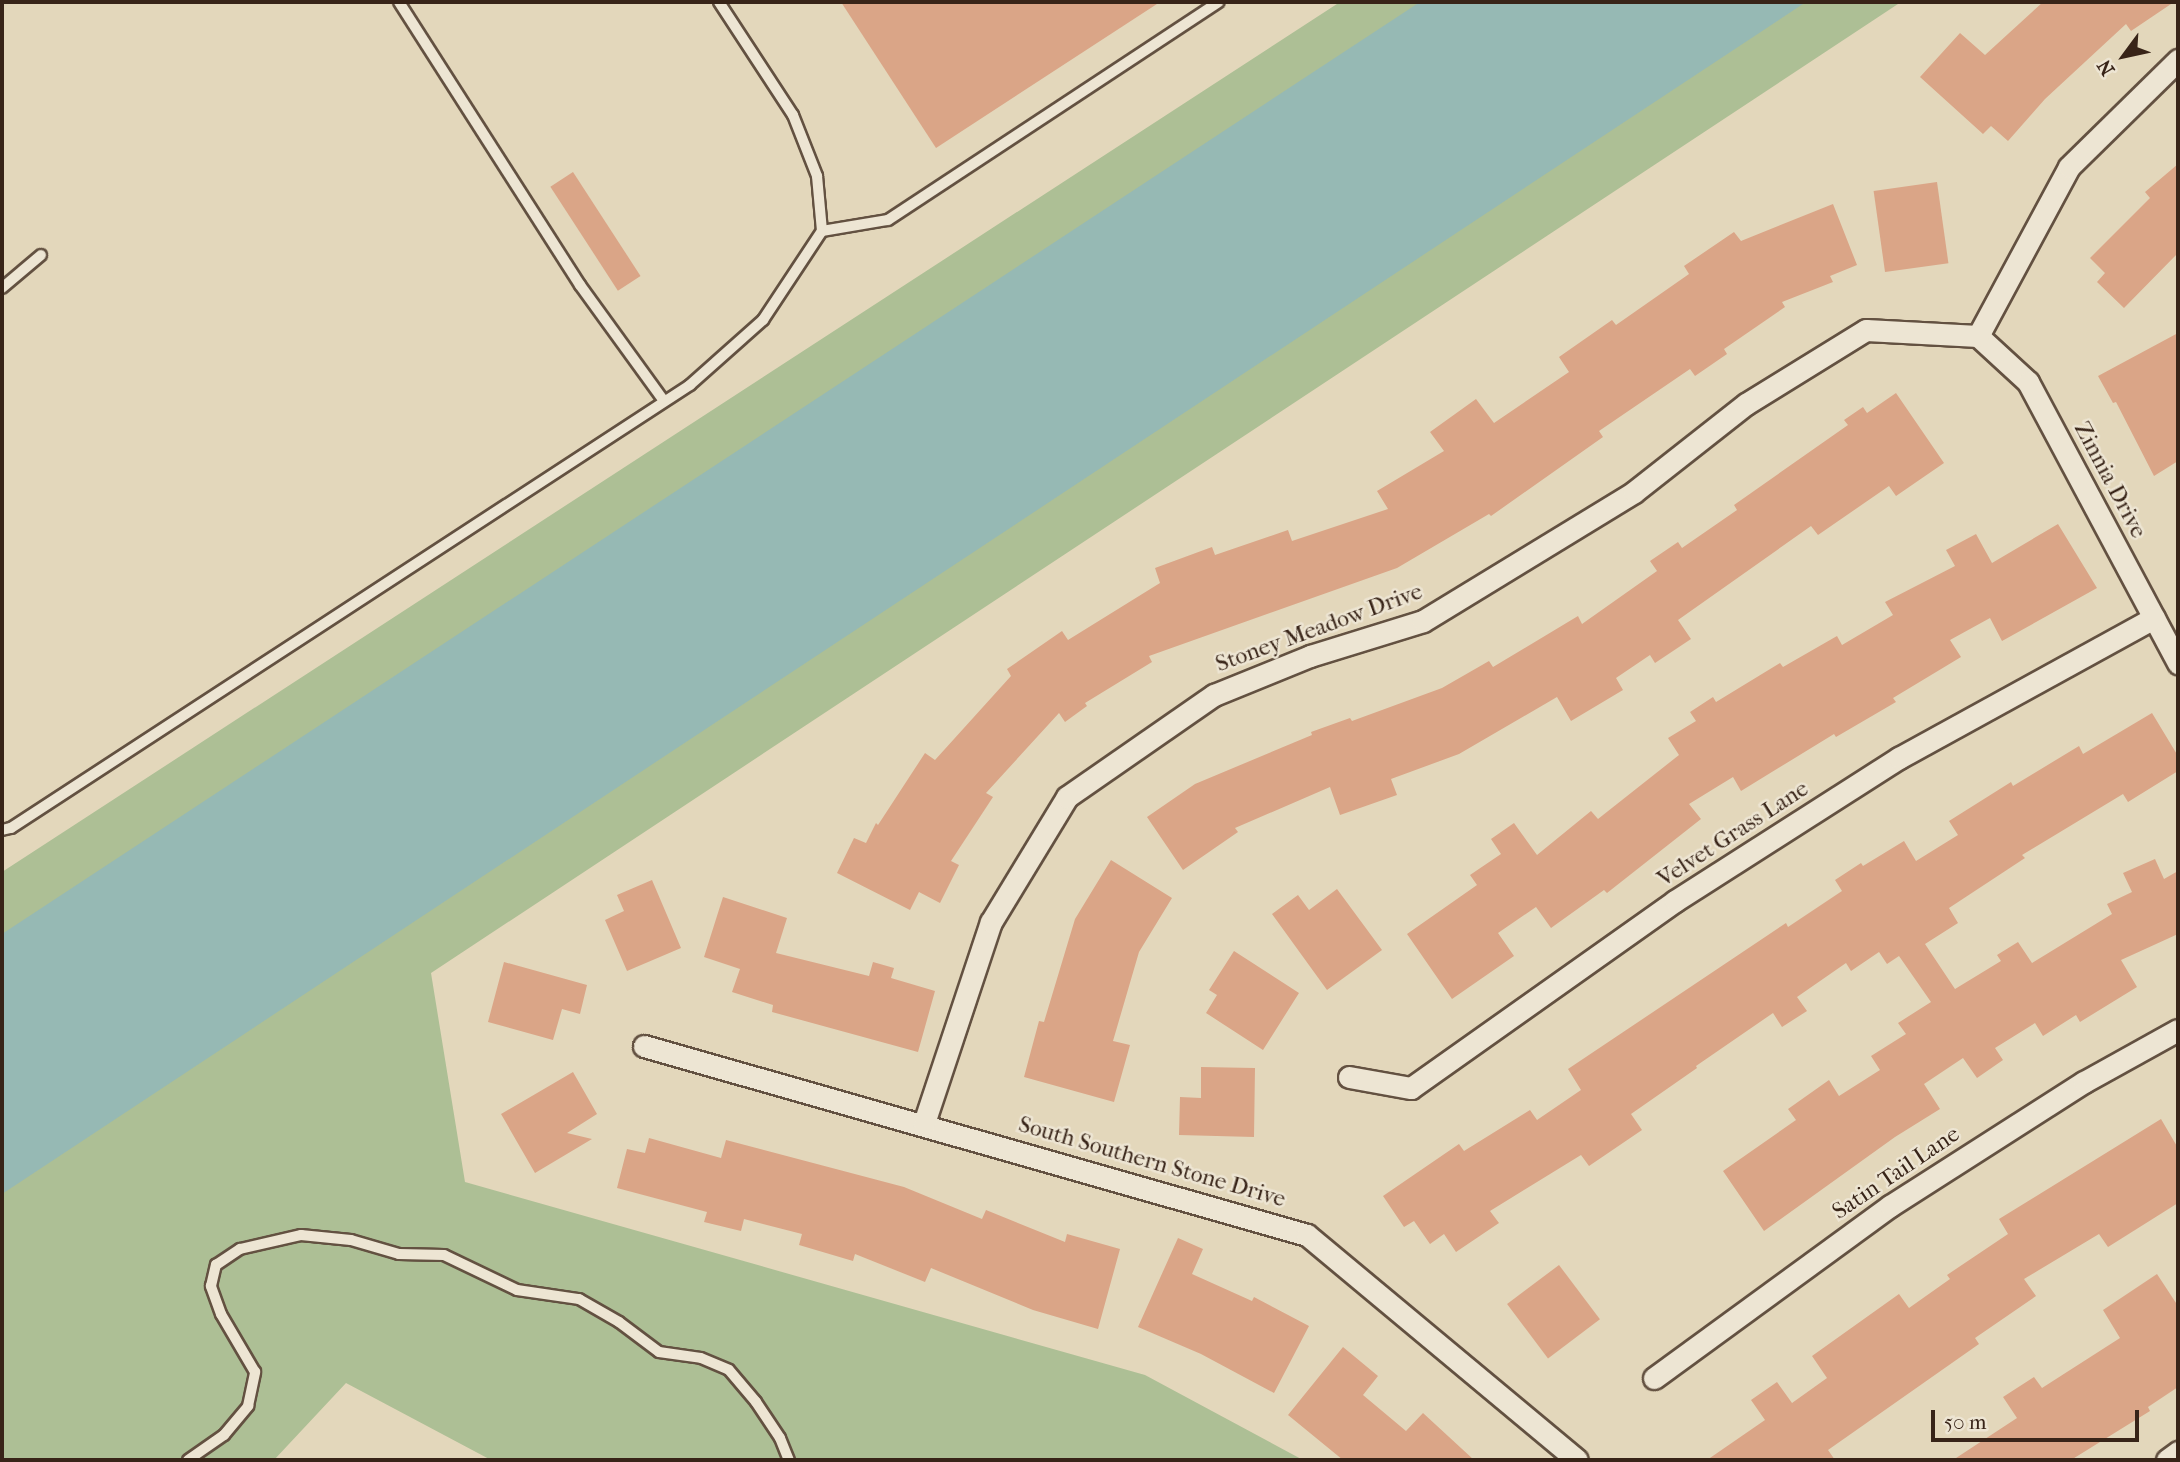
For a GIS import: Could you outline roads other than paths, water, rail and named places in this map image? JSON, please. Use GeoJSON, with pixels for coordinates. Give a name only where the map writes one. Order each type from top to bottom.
{"type":"FeatureCollection","features":[{"type":"Feature","properties":{"kind":"street"},"geometry":{"type":"LineString","coordinates":[[1978,335],[2069,167],[2178,60]]}},
{"type":"Feature","properties":{"kind":"street","name":"Stoney Meadow Drive"},"geometry":{"type":"LineString","coordinates":[[924,1123],[990,922],[1067,797],[1214,695],[1310,656],[1423,621],[1634,492],[1746,404],[1866,330],[1978,335]]}},
{"type":"Feature","properties":{"kind":"street","name":"Zinnia Drive"},"geometry":{"type":"LineString","coordinates":[[1978,335],[2028,382],[2178,663]]}},
{"type":"Feature","properties":{"kind":"street","name":"Velvet Grass Lane"},"geometry":{"type":"LineString","coordinates":[[1349,1077],[1411,1088],[1675,901],[1899,758],[2154,618]]}},
{"type":"Feature","properties":{"kind":"street","name":"Satin Tail Lane"},"geometry":{"type":"LineString","coordinates":[[1654,1378],[1890,1206],[2084,1082],[2178,1030]]}},
{"type":"Feature","properties":{"kind":"street","name":"South Southern Stone Drive"},"geometry":{"type":"LineString","coordinates":[[644,1046],[924,1123],[1307,1234],[1577,1460]]}},
{"type":"Feature","properties":{"kind":"street"},"geometry":{"type":"LineString","coordinates":[[2167,1460],[2178,1452]]}},
{"type":"Feature","properties":{"kind":"lane"},"geometry":{"type":"LineString","coordinates":[[399,2],[580,285],[664,401]]}},
{"type":"Feature","properties":{"kind":"lane"},"geometry":{"type":"LineString","coordinates":[[2,830],[10,828],[690,385],[763,320],[822,230],[817,176],[793,114],[719,2]]}},
{"type":"Feature","properties":{"kind":"lane"},"geometry":{"type":"LineString","coordinates":[[822,230],[888,220],[1219,2]]}},
{"type":"Feature","properties":{"kind":"lane"},"geometry":{"type":"LineString","coordinates":[[2,288],[41,255]]}},
{"type":"Feature","properties":{"kind":"lane"},"geometry":{"type":"LineString","coordinates":[[188,1460],[224,1435],[248,1406],[255,1372],[221,1314],[211,1286],[216,1265],[240,1250],[301,1235],[351,1240],[399,1254],[444,1255],[517,1290],[579,1299],[620,1322],[659,1352],[701,1358],[729,1370],[780,1438],[789,1460]]}},
{"type":"Feature","properties":{"kind":"water"},"geometry":{"type":"Polygon","coordinates":[[[1420,2],[1806,2],[2,1194],[2,934],[1420,2]]]}}]}
